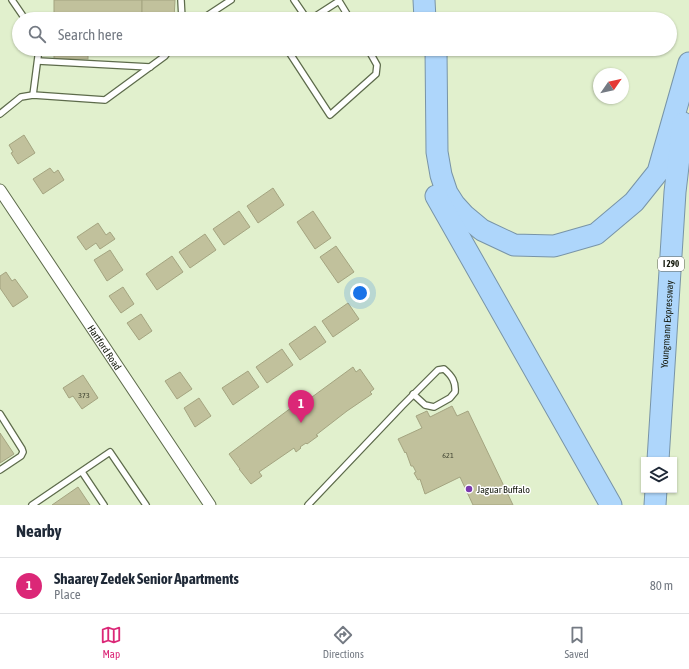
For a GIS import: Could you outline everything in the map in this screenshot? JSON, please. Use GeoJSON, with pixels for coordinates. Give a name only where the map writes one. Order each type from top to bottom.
{"type":"FeatureCollection","features":[{"type":"Feature","properties":{"kind":"highway"},"geometry":{"type":"LineString","coordinates":[[424,0],[425,12]]}},
{"type":"Feature","properties":{"kind":"highway"},"geometry":{"type":"LineString","coordinates":[[436,0],[436,12]]}},
{"type":"Feature","properties":{"kind":"highway"},"geometry":{"type":"LineString","coordinates":[[425,56],[425,152],[429,180],[441,206],[611,505]]}},
{"type":"Feature","properties":{"kind":"highway"},"geometry":{"type":"LineString","coordinates":[[436,56],[437,152],[441,176],[447,193],[464,215],[482,230],[514,245],[554,246],[596,234],[634,202],[658,172],[689,63]]}},
{"type":"Feature","properties":{"kind":"highway","name":"Youngmann Expressway"},"geometry":{"type":"LineString","coordinates":[[658,457],[675,192],[689,69]]}},
{"type":"Feature","properties":{"kind":"highway"},"geometry":{"type":"LineString","coordinates":[[655,505],[656,493]]}},
{"type":"Feature","properties":{"kind":"street","name":"Hartford Road"},"geometry":{"type":"LineString","coordinates":[[0,190],[210,505]]}},
{"type":"Feature","properties":{"kind":"lane"},"geometry":{"type":"LineString","coordinates":[[12,0],[20,12]]}},
{"type":"Feature","properties":{"kind":"lane"},"geometry":{"type":"LineString","coordinates":[[181,0],[182,12]]}},
{"type":"Feature","properties":{"kind":"lane"},"geometry":{"type":"LineString","coordinates":[[213,12],[231,0]]}},
{"type":"Feature","properties":{"kind":"lane"},"geometry":{"type":"LineString","coordinates":[[294,0],[302,12]]}},
{"type":"Feature","properties":{"kind":"lane"},"geometry":{"type":"LineString","coordinates":[[322,12],[339,1],[346,12]]}},
{"type":"Feature","properties":{"kind":"lane"},"geometry":{"type":"LineString","coordinates":[[33,95],[38,56]]}},
{"type":"Feature","properties":{"kind":"lane"},"geometry":{"type":"LineString","coordinates":[[0,114],[21,97],[33,95],[105,100],[165,56]]}},
{"type":"Feature","properties":{"kind":"lane"},"geometry":{"type":"LineString","coordinates":[[292,56],[330,115],[376,74],[377,65],[372,56]]}},
{"type":"Feature","properties":{"kind":"lane"},"geometry":{"type":"LineString","coordinates":[[38,61],[150,67]]}},
{"type":"Feature","properties":{"kind":"lane"},"geometry":{"type":"LineString","coordinates":[[308,505],[413,394],[438,370],[444,369],[450,374],[456,385],[456,392],[434,407],[425,405],[413,394]]}},
{"type":"Feature","properties":{"kind":"lane"},"geometry":{"type":"LineString","coordinates":[[0,414],[23,452],[21,456],[0,470]]}},
{"type":"Feature","properties":{"kind":"lane"},"geometry":{"type":"LineString","coordinates":[[32,505],[110,452],[146,505]]}},
{"type":"Feature","properties":{"kind":"lane"},"geometry":{"type":"LineString","coordinates":[[82,472],[104,505]]}},
{"type":"Feature","properties":{"kind":"building"},"geometry":{"type":"Polygon","coordinates":[[[54,0],[142,0],[142,12],[54,12],[54,0]]]}},
{"type":"Feature","properties":{"kind":"building"},"geometry":{"type":"Polygon","coordinates":[[[142,0],[175,0],[174,12],[142,12],[142,0]]]}},
{"type":"Feature","properties":{"kind":"building"},"geometry":{"type":"Polygon","coordinates":[[[54,56],[88,56],[88,59],[54,59],[54,56]]]}},
{"type":"Feature","properties":{"kind":"building"},"geometry":{"type":"Polygon","coordinates":[[[24,135],[35,153],[18,164],[11,153],[13,152],[9,145],[24,135]]]}},
{"type":"Feature","properties":{"kind":"building"},"geometry":{"type":"Polygon","coordinates":[[[50,168],[54,173],[58,170],[64,180],[43,194],[33,179],[50,168]]]}},
{"type":"Feature","properties":{"kind":"building"},"geometry":{"type":"Polygon","coordinates":[[[273,188],[284,205],[258,223],[247,206],[273,188]]]}},
{"type":"Feature","properties":{"kind":"building"},"geometry":{"type":"Polygon","coordinates":[[[239,211],[250,227],[224,245],[213,229],[239,211]]]}},
{"type":"Feature","properties":{"kind":"building"},"geometry":{"type":"Polygon","coordinates":[[[313,211],[331,238],[315,249],[297,222],[313,211]]]}},
{"type":"Feature","properties":{"kind":"building"},"geometry":{"type":"Polygon","coordinates":[[[98,223],[106,235],[110,232],[115,239],[100,249],[96,243],[86,250],[77,237],[98,223]]]}},
{"type":"Feature","properties":{"kind":"building"},"geometry":{"type":"Polygon","coordinates":[[[205,234],[216,250],[190,268],[179,252],[205,234]]]}},
{"type":"Feature","properties":{"kind":"building"},"geometry":{"type":"Polygon","coordinates":[[[336,246],[354,272],[338,283],[320,257],[336,246]]]}},
{"type":"Feature","properties":{"kind":"building"},"geometry":{"type":"Polygon","coordinates":[[[110,250],[123,270],[107,281],[94,260],[110,250]]]}},
{"type":"Feature","properties":{"kind":"building"},"geometry":{"type":"Polygon","coordinates":[[[172,256],[183,272],[157,290],[146,274],[172,256]]]}},
{"type":"Feature","properties":{"kind":"building"},"geometry":{"type":"Polygon","coordinates":[[[6,272],[12,281],[15,279],[28,297],[13,307],[0,288],[0,276],[6,272]]]}},
{"type":"Feature","properties":{"kind":"building"},"geometry":{"type":"Polygon","coordinates":[[[123,287],[134,304],[121,313],[109,296],[123,287]]]}},
{"type":"Feature","properties":{"kind":"building"},"geometry":{"type":"Polygon","coordinates":[[[348,303],[359,319],[333,337],[322,321],[348,303]]]}},
{"type":"Feature","properties":{"kind":"building"},"geometry":{"type":"Polygon","coordinates":[[[141,314],[152,331],[139,340],[127,323],[141,314]]]}},
{"type":"Feature","properties":{"kind":"building"},"geometry":{"type":"Polygon","coordinates":[[[315,326],[326,342],[300,360],[289,344],[315,326]]]}},
{"type":"Feature","properties":{"kind":"building"},"geometry":{"type":"Polygon","coordinates":[[[282,349],[293,365],[267,383],[256,367],[282,349]]]}},
{"type":"Feature","properties":{"kind":"building"},"geometry":{"type":"Polygon","coordinates":[[[353,367],[356,372],[360,369],[374,389],[370,392],[372,394],[347,411],[316,435],[318,436],[300,447],[301,448],[296,452],[294,448],[259,472],[262,476],[251,484],[229,454],[295,405],[297,408],[353,367]]]}},
{"type":"Feature","properties":{"kind":"building"},"geometry":{"type":"Polygon","coordinates":[[[248,371],[259,387],[233,405],[222,388],[248,371]]]}},
{"type":"Feature","properties":{"kind":"building"},"geometry":{"type":"Polygon","coordinates":[[[180,372],[192,389],[177,399],[165,381],[180,372]]]}},
{"type":"Feature","properties":{"kind":"building"},"geometry":{"type":"Polygon","coordinates":[[[83,375],[98,398],[82,409],[73,396],[69,398],[63,388],[83,375]]]}},
{"type":"Feature","properties":{"kind":"building"},"geometry":{"type":"Polygon","coordinates":[[[199,398],[211,416],[195,427],[184,408],[199,398]]]}},
{"type":"Feature","properties":{"kind":"building"},"geometry":{"type":"Polygon","coordinates":[[[452,406],[457,416],[468,411],[513,505],[473,505],[460,477],[425,494],[420,479],[418,480],[414,473],[416,472],[413,466],[411,466],[406,452],[405,453],[398,439],[422,428],[416,416],[427,411],[430,417],[452,406]]]}},
{"type":"Feature","properties":{"kind":"building"},"geometry":{"type":"Polygon","coordinates":[[[0,433],[14,454],[0,463],[0,433]]]}},
{"type":"Feature","properties":{"kind":"building"},"geometry":{"type":"Polygon","coordinates":[[[78,487],[90,505],[52,505],[78,487]]]}},
{"type":"Feature","properties":{"kind":"place","name":"Shaarey Zedek Senior Apartments"},"geometry":{"type":"Point","coordinates":[301,423]}},
{"type":"Feature","properties":{"kind":"place","name":"Jaguar Buffalo"},"geometry":{"type":"Point","coordinates":[469,489]}}]}
